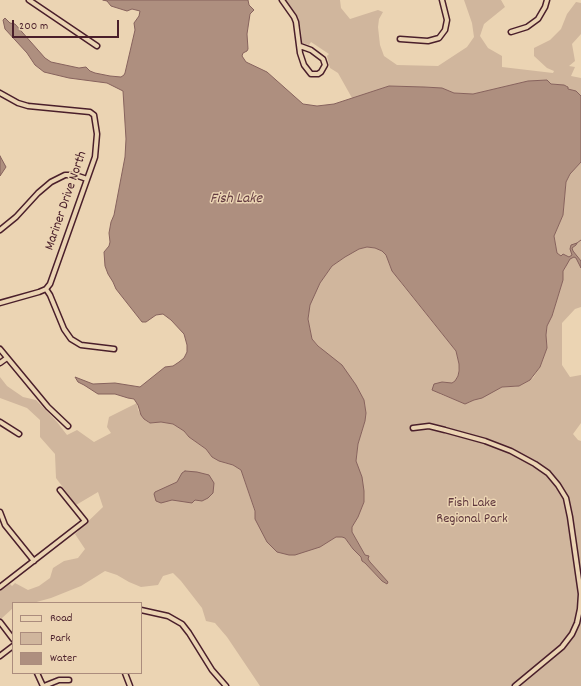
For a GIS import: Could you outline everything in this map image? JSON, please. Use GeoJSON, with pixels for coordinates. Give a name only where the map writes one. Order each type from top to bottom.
{"type":"FeatureCollection","features":[{"type":"Feature","properties":{"kind":"street"},"geometry":{"type":"LineString","coordinates":[[29,0],[97,46]]}},
{"type":"Feature","properties":{"kind":"street"},"geometry":{"type":"LineString","coordinates":[[282,0],[295,20],[298,29],[300,56],[306,69],[311,74],[318,74],[321,72],[325,65],[323,59],[311,50],[300,46]]}},
{"type":"Feature","properties":{"kind":"street"},"geometry":{"type":"LineString","coordinates":[[400,39],[428,41],[438,38],[445,30],[447,20],[442,0]]}},
{"type":"Feature","properties":{"kind":"street"},"geometry":{"type":"LineString","coordinates":[[511,32],[527,27],[538,19],[547,0]]}},
{"type":"Feature","properties":{"kind":"street","name":"Mariner Drive North"},"geometry":{"type":"LineString","coordinates":[[0,93],[18,103],[28,106],[90,112],[94,114],[97,134],[92,166],[50,284],[46,289]]}},
{"type":"Feature","properties":{"kind":"street"},"geometry":{"type":"LineString","coordinates":[[0,230],[16,217],[41,190],[51,182],[65,175],[75,175],[87,179]]}},
{"type":"Feature","properties":{"kind":"street"},"geometry":{"type":"LineString","coordinates":[[0,303],[46,289],[64,329],[71,339],[81,345],[114,350]]}},
{"type":"Feature","properties":{"kind":"street"},"geometry":{"type":"LineString","coordinates":[[0,349],[48,407],[68,426]]}},
{"type":"Feature","properties":{"kind":"street"},"geometry":{"type":"LineString","coordinates":[[0,363],[7,358]]}},
{"type":"Feature","properties":{"kind":"street"},"geometry":{"type":"LineString","coordinates":[[0,422],[18,434]]}},
{"type":"Feature","properties":{"kind":"street"},"geometry":{"type":"LineString","coordinates":[[413,428],[429,426],[485,441],[511,451],[548,473],[566,498],[570,512],[581,594],[577,623],[572,634],[562,647],[514,686]]}},
{"type":"Feature","properties":{"kind":"street"},"geometry":{"type":"LineString","coordinates":[[0,587],[85,521],[60,490]]}},
{"type":"Feature","properties":{"kind":"street"},"geometry":{"type":"LineString","coordinates":[[0,512],[6,525],[34,562]]}},
{"type":"Feature","properties":{"kind":"street"},"geometry":{"type":"LineString","coordinates":[[142,610],[168,616],[182,624],[212,670],[226,686]]}},
{"type":"Feature","properties":{"kind":"street"},"geometry":{"type":"LineString","coordinates":[[0,622],[12,638]]}},
{"type":"Feature","properties":{"kind":"street"},"geometry":{"type":"LineString","coordinates":[[0,656],[12,647]]}},
{"type":"Feature","properties":{"kind":"street"},"geometry":{"type":"LineString","coordinates":[[38,674],[44,686],[59,680],[69,680]]}},
{"type":"Feature","properties":{"kind":"street"},"geometry":{"type":"LineString","coordinates":[[125,674],[130,686]]}},
{"type":"Feature","properties":{"kind":"green space"},"geometry":{"type":"Polygon","coordinates":[[[285,0],[340,0],[341,8],[350,19],[378,10],[383,12],[379,19],[378,27],[380,45],[384,56],[397,65],[438,66],[467,47],[474,37],[472,23],[464,0],[501,0],[505,7],[484,24],[480,36],[488,48],[502,56],[502,67],[553,73],[554,71],[547,68],[534,56],[534,48],[550,40],[561,29],[567,14],[576,2],[581,3],[581,34],[572,44],[575,61],[569,66],[575,67],[571,76],[581,78],[581,96],[576,91],[568,89],[568,86],[551,84],[547,80],[528,81],[473,94],[454,93],[442,88],[389,86],[352,98],[338,73],[330,68],[327,56],[329,54],[311,42],[309,45],[302,43],[298,17],[285,0]]]}},
{"type":"Feature","properties":{"kind":"green space","name":"Fish Lake Regional Park"},"geometry":{"type":"Polygon","coordinates":[[[581,162],[581,307],[575,309],[562,323],[562,365],[570,377],[581,375],[581,423],[573,434],[578,440],[581,441],[581,686],[260,686],[227,637],[215,623],[206,621],[202,608],[173,573],[163,576],[158,585],[141,587],[117,575],[105,571],[81,586],[51,598],[37,602],[12,602],[12,609],[1,619],[0,591],[10,584],[12,586],[15,583],[28,590],[39,586],[50,578],[53,568],[64,561],[78,558],[85,549],[75,534],[103,507],[98,492],[76,505],[56,478],[55,454],[40,437],[40,420],[27,408],[0,398],[0,377],[7,386],[23,397],[36,400],[67,435],[77,430],[94,442],[111,433],[107,427],[109,417],[137,403],[138,410],[144,419],[149,423],[161,422],[173,424],[206,449],[212,457],[233,465],[241,470],[256,515],[320,547],[336,537],[345,538],[361,557],[362,561],[382,581],[377,570],[365,556],[352,532],[352,527],[364,502],[356,461],[358,444],[365,421],[366,413],[364,400],[356,385],[312,339],[308,319],[309,306],[315,292],[332,266],[351,253],[367,247],[382,251],[389,260],[389,264],[401,283],[456,351],[459,364],[458,376],[452,383],[442,382],[440,394],[463,403],[468,403],[502,387],[515,387],[523,384],[533,378],[540,367],[547,348],[547,326],[552,316],[563,280],[563,271],[566,266],[561,256],[557,253],[554,236],[563,215],[566,182],[570,174],[581,162]]]}},
{"type":"Feature","properties":{"kind":"water","name":"Fish Lake"},"geometry":{"type":"Polygon","coordinates":[[[103,0],[248,0],[249,5],[254,10],[250,14],[247,34],[248,49],[242,56],[246,62],[267,72],[303,104],[317,106],[334,104],[389,86],[442,88],[454,93],[473,94],[528,81],[547,80],[551,84],[564,85],[568,87],[568,89],[576,91],[581,96],[581,162],[570,174],[566,182],[563,215],[554,236],[557,253],[561,256],[563,254],[569,257],[572,255],[570,249],[571,245],[577,243],[572,248],[581,261],[581,268],[574,257],[570,259],[563,271],[563,280],[552,316],[547,326],[547,348],[540,367],[530,380],[519,386],[502,387],[482,398],[465,404],[432,390],[434,384],[442,382],[452,383],[455,381],[459,371],[456,351],[392,271],[386,255],[382,251],[375,248],[367,247],[359,249],[332,266],[320,283],[310,305],[308,319],[312,339],[318,346],[342,365],[356,385],[364,400],[366,413],[365,421],[358,444],[356,461],[362,477],[364,502],[352,527],[352,532],[365,555],[369,556],[368,559],[388,582],[387,584],[362,561],[361,557],[345,538],[342,537],[336,537],[320,547],[295,555],[277,552],[267,542],[255,519],[255,511],[241,470],[233,465],[219,461],[212,457],[206,449],[173,424],[161,422],[150,423],[141,415],[138,405],[134,399],[115,394],[98,394],[78,382],[75,377],[93,384],[115,383],[140,387],[165,367],[173,366],[179,362],[184,358],[187,352],[184,334],[163,314],[156,315],[146,322],[142,322],[116,289],[105,266],[104,252],[109,246],[110,242],[109,233],[125,157],[126,139],[123,91],[107,83],[69,78],[44,72],[35,65],[27,53],[5,29],[3,20],[5,18],[10,23],[15,24],[45,58],[51,62],[79,68],[86,67],[95,73],[121,77],[125,73],[135,30],[134,23],[139,16],[140,11],[132,9],[127,11],[111,6],[107,1],[103,0]]]}},
{"type":"Feature","properties":{"kind":"water"},"geometry":{"type":"Polygon","coordinates":[[[0,156],[6,167],[0,176],[0,156]]]}},
{"type":"Feature","properties":{"kind":"water"},"geometry":{"type":"Polygon","coordinates":[[[185,471],[209,475],[214,483],[213,493],[202,501],[195,500],[192,503],[172,500],[161,503],[156,501],[154,494],[155,492],[177,482],[182,473],[185,471]]]}},
{"type":"Feature","properties":{"kind":"waterway"},"geometry":{"type":"LineString","coordinates":[[577,243],[581,240]]}}]}
